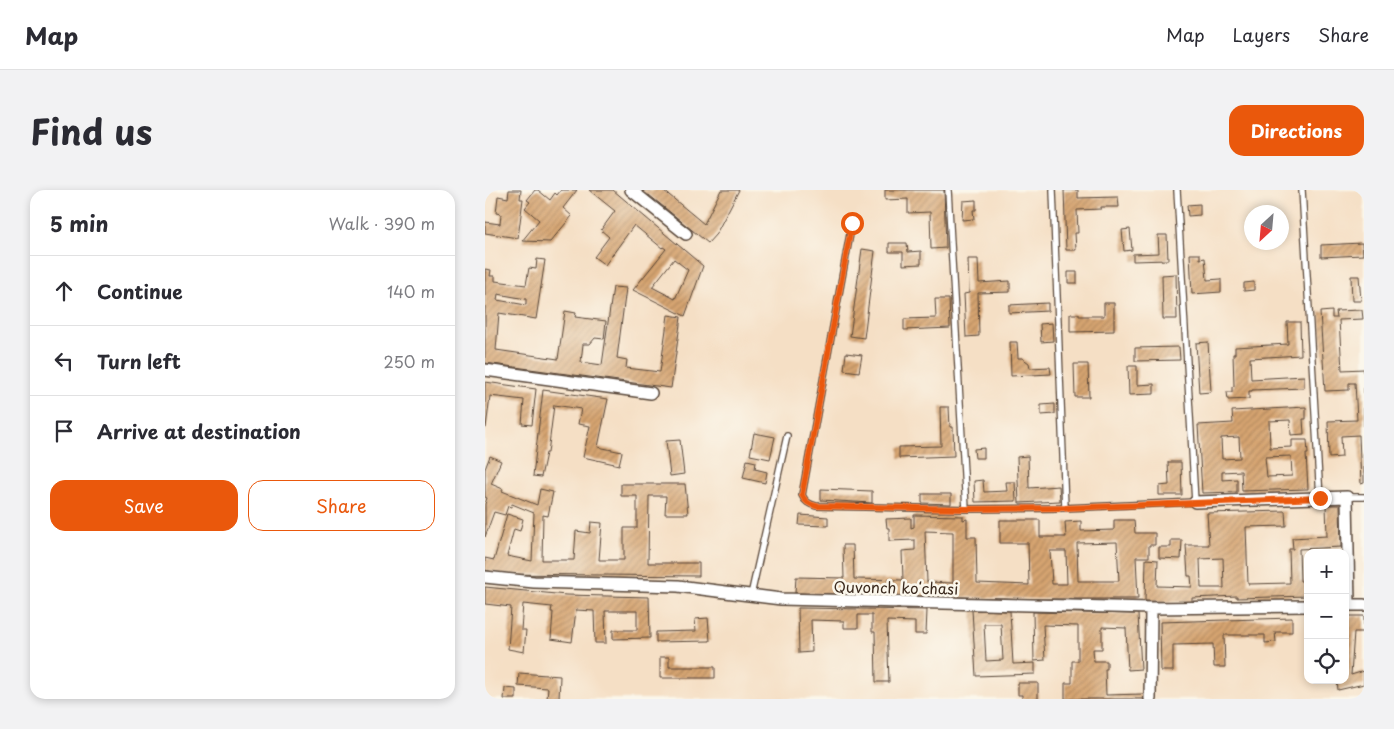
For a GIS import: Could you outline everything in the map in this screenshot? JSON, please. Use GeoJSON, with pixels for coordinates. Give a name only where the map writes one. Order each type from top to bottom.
{"type":"FeatureCollection","features":[{"type":"Feature","properties":{"kind":"street"},"geometry":{"type":"LineString","coordinates":[[631,190],[686,234]]}},
{"type":"Feature","properties":{"kind":"street"},"geometry":{"type":"LineString","coordinates":[[485,370],[651,393]]}},
{"type":"Feature","properties":{"kind":"street"},"geometry":{"type":"LineString","coordinates":[[1195,502],[1347,497],[1347,594]]}},
{"type":"Feature","properties":{"kind":"street","name":"Quvonch koʻchasi"},"geometry":{"type":"LineString","coordinates":[[485,577],[534,582],[678,586],[781,599],[1151,608],[1304,606]]}},
{"type":"Feature","properties":{"kind":"street"},"geometry":{"type":"LineString","coordinates":[[1349,605],[1364,605]]}},
{"type":"Feature","properties":{"kind":"street"},"geometry":{"type":"LineString","coordinates":[[1150,699],[1151,608]]}},
{"type":"Feature","properties":{"kind":"lane"},"geometry":{"type":"LineString","coordinates":[[948,190],[966,509]]}},
{"type":"Feature","properties":{"kind":"lane"},"geometry":{"type":"LineString","coordinates":[[1053,190],[1065,508]]}},
{"type":"Feature","properties":{"kind":"lane"},"geometry":{"type":"LineString","coordinates":[[852,223],[802,495],[804,500],[816,506],[966,509],[1065,508],[1195,502],[1177,190]]}},
{"type":"Feature","properties":{"kind":"lane"},"geometry":{"type":"LineString","coordinates":[[1302,190],[1320,498]]}},
{"type":"Feature","properties":{"kind":"lane"},"geometry":{"type":"LineString","coordinates":[[751,595],[787,436]]}},
{"type":"Feature","properties":{"kind":"lane"},"geometry":{"type":"LineString","coordinates":[[1347,497],[1364,496]]}},
{"type":"Feature","properties":{"kind":"building"},"geometry":{"type":"Polygon","coordinates":[[[509,190],[521,190],[520,199],[523,199],[518,238],[485,233],[485,222],[500,224],[501,214],[496,213],[498,196],[508,198],[509,190]]]}},
{"type":"Feature","properties":{"kind":"building"},"geometry":{"type":"Polygon","coordinates":[[[535,190],[538,190],[550,200],[555,193],[557,195],[561,190],[577,190],[563,208],[572,216],[550,242],[522,241],[539,220],[525,208],[530,202],[527,200],[535,190]]]}},
{"type":"Feature","properties":{"kind":"building"},"geometry":{"type":"Polygon","coordinates":[[[589,190],[613,190],[703,266],[685,316],[633,290],[666,249],[662,248],[634,225],[605,265],[594,257],[609,237],[601,230],[615,211],[589,190]],[[674,259],[652,287],[675,299],[688,270],[674,259]]]}},
{"type":"Feature","properties":{"kind":"building"},"geometry":{"type":"Polygon","coordinates":[[[640,190],[663,190],[704,224],[721,190],[739,190],[716,234],[708,243],[649,195],[647,196],[640,190]]]}},
{"type":"Feature","properties":{"kind":"building"},"geometry":{"type":"Polygon","coordinates":[[[885,190],[944,190],[946,248],[931,249],[930,212],[908,213],[908,199],[885,200],[885,190]]]}},
{"type":"Feature","properties":{"kind":"building"},"geometry":{"type":"Polygon","coordinates":[[[1064,190],[1078,190],[1078,198],[1118,197],[1119,207],[1077,210],[1078,233],[1075,233],[1076,250],[1066,250],[1064,190]]]}},
{"type":"Feature","properties":{"kind":"building"},"geometry":{"type":"Polygon","coordinates":[[[976,200],[976,210],[973,210],[974,219],[962,220],[963,201],[976,200]]]}},
{"type":"Feature","properties":{"kind":"building"},"geometry":{"type":"Polygon","coordinates":[[[1200,204],[1200,215],[1188,216],[1187,205],[1200,204]]]}},
{"type":"Feature","properties":{"kind":"building"},"geometry":{"type":"Polygon","coordinates":[[[1130,229],[1132,250],[1124,251],[1122,230],[1130,229]]]}},
{"type":"Feature","properties":{"kind":"building"},"geometry":{"type":"Polygon","coordinates":[[[1158,235],[1167,235],[1168,260],[1133,261],[1133,254],[1159,253],[1158,235]]]}},
{"type":"Feature","properties":{"kind":"building"},"geometry":{"type":"Polygon","coordinates":[[[889,243],[907,243],[908,252],[921,251],[921,264],[903,265],[903,252],[889,252],[889,243]]]}},
{"type":"Feature","properties":{"kind":"building"},"geometry":{"type":"Polygon","coordinates":[[[1362,243],[1363,255],[1321,257],[1321,245],[1362,243]]]}},
{"type":"Feature","properties":{"kind":"building"},"geometry":{"type":"Polygon","coordinates":[[[862,249],[875,251],[864,338],[850,336],[862,249]]]}},
{"type":"Feature","properties":{"kind":"building"},"geometry":{"type":"Polygon","coordinates":[[[1190,254],[1200,254],[1200,259],[1205,258],[1207,280],[1221,279],[1221,292],[1192,294],[1190,254]]]}},
{"type":"Feature","properties":{"kind":"building"},"geometry":{"type":"Polygon","coordinates":[[[537,259],[545,260],[536,319],[499,313],[496,350],[558,359],[565,311],[576,313],[575,317],[606,321],[604,339],[595,338],[590,344],[583,344],[581,362],[602,365],[613,287],[626,288],[617,358],[627,360],[626,368],[660,372],[668,315],[681,317],[671,388],[485,363],[485,269],[491,270],[490,276],[495,276],[495,281],[526,285],[529,268],[536,269],[537,259]],[[498,294],[497,300],[526,305],[526,299],[498,294]]]}},
{"type":"Feature","properties":{"kind":"building"},"geometry":{"type":"Polygon","coordinates":[[[968,259],[978,259],[979,283],[1010,281],[1010,292],[978,293],[979,336],[966,337],[964,294],[969,293],[968,259]]]}},
{"type":"Feature","properties":{"kind":"building"},"geometry":{"type":"Polygon","coordinates":[[[1068,272],[1077,272],[1077,283],[1068,283],[1068,272]]]}},
{"type":"Feature","properties":{"kind":"building"},"geometry":{"type":"Polygon","coordinates":[[[1176,274],[1177,319],[1163,319],[1162,275],[1176,274]]]}},
{"type":"Feature","properties":{"kind":"building"},"geometry":{"type":"Polygon","coordinates":[[[1351,276],[1359,276],[1361,301],[1352,301],[1351,276]]]}},
{"type":"Feature","properties":{"kind":"building"},"geometry":{"type":"Polygon","coordinates":[[[1254,282],[1254,290],[1244,291],[1244,283],[1254,282]]]}},
{"type":"Feature","properties":{"kind":"building"},"geometry":{"type":"Polygon","coordinates":[[[935,299],[949,299],[950,328],[904,330],[904,319],[936,318],[935,299]]]}},
{"type":"Feature","properties":{"kind":"building"},"geometry":{"type":"Polygon","coordinates":[[[1048,303],[1048,311],[1009,313],[1009,305],[1048,303]]]}},
{"type":"Feature","properties":{"kind":"building"},"geometry":{"type":"Polygon","coordinates":[[[1104,303],[1114,303],[1114,331],[1070,332],[1070,314],[1104,316],[1104,303]]]}},
{"type":"Feature","properties":{"kind":"building"},"geometry":{"type":"Polygon","coordinates":[[[1362,310],[1363,319],[1339,320],[1342,370],[1364,369],[1364,483],[1361,484],[1359,435],[1341,436],[1342,457],[1329,458],[1328,421],[1357,420],[1355,383],[1349,383],[1349,390],[1325,391],[1320,312],[1332,311],[1332,318],[1337,318],[1336,311],[1362,310]]]}},
{"type":"Feature","properties":{"kind":"building"},"geometry":{"type":"Polygon","coordinates":[[[1287,322],[1300,322],[1301,355],[1250,358],[1251,379],[1304,376],[1304,388],[1252,390],[1249,391],[1249,399],[1228,400],[1227,392],[1232,392],[1232,387],[1234,386],[1233,354],[1235,354],[1235,347],[1288,344],[1287,322]]]}},
{"type":"Feature","properties":{"kind":"building"},"geometry":{"type":"Polygon","coordinates":[[[1052,323],[1053,341],[1041,342],[1040,324],[1052,323]]]}},
{"type":"Feature","properties":{"kind":"building"},"geometry":{"type":"Polygon","coordinates":[[[1010,342],[1017,342],[1018,358],[1022,358],[1029,363],[1030,368],[1050,367],[1051,374],[1011,376],[1010,342]]]}},
{"type":"Feature","properties":{"kind":"building"},"geometry":{"type":"Polygon","coordinates":[[[1208,342],[1211,392],[1199,393],[1196,343],[1208,342]]]}},
{"type":"Feature","properties":{"kind":"building"},"geometry":{"type":"Polygon","coordinates":[[[1179,347],[1180,360],[1135,361],[1135,348],[1179,347]]]}},
{"type":"Feature","properties":{"kind":"building"},"geometry":{"type":"Polygon","coordinates":[[[846,353],[862,355],[859,372],[844,370],[846,353]]]}},
{"type":"Feature","properties":{"kind":"building"},"geometry":{"type":"Polygon","coordinates":[[[1074,364],[1088,364],[1089,397],[1075,397],[1074,364]]]}},
{"type":"Feature","properties":{"kind":"building"},"geometry":{"type":"Polygon","coordinates":[[[1128,366],[1137,366],[1137,385],[1154,384],[1154,394],[1129,395],[1128,366]]]}},
{"type":"Feature","properties":{"kind":"building"},"geometry":{"type":"Polygon","coordinates":[[[485,382],[536,389],[532,425],[522,424],[524,400],[490,396],[485,428],[485,382]]]}},
{"type":"Feature","properties":{"kind":"building"},"geometry":{"type":"Polygon","coordinates":[[[543,390],[608,399],[598,447],[622,452],[619,465],[583,457],[590,426],[578,424],[581,409],[554,405],[548,453],[546,453],[541,477],[533,476],[543,390]]]}},
{"type":"Feature","properties":{"kind":"building"},"geometry":{"type":"Polygon","coordinates":[[[1055,404],[1055,414],[1041,415],[1041,405],[1055,404]]]}},
{"type":"Feature","properties":{"kind":"building"},"geometry":{"type":"Polygon","coordinates":[[[940,407],[949,407],[950,427],[953,427],[954,456],[899,458],[899,447],[941,446],[940,407]]]}},
{"type":"Feature","properties":{"kind":"building"},"geometry":{"type":"Polygon","coordinates":[[[1306,407],[1306,419],[1303,419],[1304,434],[1291,435],[1290,420],[1269,421],[1270,448],[1292,447],[1292,440],[1307,440],[1308,489],[1242,491],[1241,471],[1222,472],[1222,480],[1237,479],[1237,492],[1202,493],[1198,425],[1233,423],[1232,411],[1306,407]],[[1239,437],[1221,438],[1222,459],[1240,458],[1239,437]],[[1291,456],[1265,457],[1267,477],[1292,476],[1291,456]]]}},
{"type":"Feature","properties":{"kind":"building"},"geometry":{"type":"Polygon","coordinates":[[[754,433],[775,437],[770,459],[750,455],[754,433]]]}},
{"type":"Feature","properties":{"kind":"building"},"geometry":{"type":"Polygon","coordinates":[[[680,440],[684,474],[670,476],[666,441],[680,440]]]}},
{"type":"Feature","properties":{"kind":"building"},"geometry":{"type":"Polygon","coordinates":[[[984,448],[984,458],[975,458],[974,449],[984,448]]]}},
{"type":"Feature","properties":{"kind":"building"},"geometry":{"type":"Polygon","coordinates":[[[490,456],[501,461],[491,484],[503,489],[502,491],[537,505],[540,489],[553,492],[548,516],[543,515],[542,560],[574,560],[576,531],[590,533],[591,522],[602,523],[599,560],[624,560],[624,528],[637,528],[637,496],[621,496],[621,484],[685,484],[688,514],[665,514],[666,496],[649,496],[648,563],[699,563],[699,576],[501,574],[485,570],[485,558],[494,560],[507,514],[523,519],[520,531],[514,529],[507,556],[532,561],[534,513],[512,504],[511,507],[508,506],[505,515],[494,512],[485,537],[485,504],[487,498],[485,497],[485,469],[490,456]]]}},
{"type":"Feature","properties":{"kind":"building"},"geometry":{"type":"Polygon","coordinates":[[[1028,456],[1029,488],[1059,486],[1060,501],[1019,503],[1017,457],[1028,456]]]}},
{"type":"Feature","properties":{"kind":"building"},"geometry":{"type":"Polygon","coordinates":[[[747,460],[756,462],[755,469],[767,472],[765,483],[743,478],[747,460]]]}},
{"type":"Feature","properties":{"kind":"building"},"geometry":{"type":"Polygon","coordinates":[[[1168,462],[1181,462],[1182,495],[1159,495],[1159,486],[1169,485],[1168,462]]]}},
{"type":"Feature","properties":{"kind":"building"},"geometry":{"type":"Polygon","coordinates":[[[983,480],[984,492],[1007,491],[1006,482],[1015,482],[1016,501],[975,502],[974,481],[983,480]]]}},
{"type":"Feature","properties":{"kind":"building"},"geometry":{"type":"Polygon","coordinates":[[[821,489],[872,491],[872,503],[821,500],[821,489]]]}},
{"type":"Feature","properties":{"kind":"building"},"geometry":{"type":"Polygon","coordinates":[[[922,494],[951,494],[951,504],[922,503],[922,494]]]}},
{"type":"Feature","properties":{"kind":"building"},"geometry":{"type":"Polygon","coordinates":[[[1326,505],[1340,505],[1341,547],[1299,549],[1300,581],[1304,581],[1304,596],[1192,598],[1192,602],[1145,601],[1146,559],[1158,560],[1157,586],[1192,587],[1191,576],[1188,576],[1186,545],[1209,545],[1207,513],[1285,511],[1286,526],[1246,527],[1248,584],[1290,583],[1289,549],[1293,549],[1292,538],[1327,536],[1326,505]],[[1223,558],[1200,559],[1201,588],[1224,588],[1223,558]]]}},
{"type":"Feature","properties":{"kind":"building"},"geometry":{"type":"Polygon","coordinates":[[[800,515],[828,517],[828,526],[799,525],[800,515]]]}},
{"type":"Feature","properties":{"kind":"building"},"geometry":{"type":"Polygon","coordinates":[[[914,515],[963,516],[963,520],[967,519],[967,537],[976,537],[977,583],[1029,585],[1028,543],[1000,543],[1000,520],[1040,520],[1040,537],[1066,537],[1065,522],[1081,521],[1081,531],[1114,530],[1114,520],[1134,520],[1135,533],[1155,533],[1155,545],[1149,545],[1149,557],[1136,557],[1138,599],[1041,599],[795,593],[796,577],[844,578],[843,545],[853,545],[854,579],[903,580],[902,551],[915,550],[915,540],[889,541],[889,528],[887,528],[886,519],[911,518],[911,528],[914,527],[914,515]],[[925,531],[927,582],[953,583],[953,532],[925,531]],[[1117,542],[1077,543],[1078,581],[1119,581],[1117,542]],[[1050,551],[1052,584],[1067,584],[1066,551],[1050,551]]]}},
{"type":"Feature","properties":{"kind":"building"},"geometry":{"type":"Polygon","coordinates":[[[1171,540],[1182,540],[1181,559],[1159,558],[1159,547],[1171,547],[1171,540]]]}},
{"type":"Feature","properties":{"kind":"building"},"geometry":{"type":"Polygon","coordinates":[[[485,587],[566,595],[649,597],[650,638],[613,639],[613,630],[637,630],[637,611],[605,611],[606,643],[595,643],[594,611],[576,610],[572,642],[551,639],[552,607],[523,604],[521,630],[526,630],[524,652],[508,649],[511,607],[485,604],[485,587]]]}},
{"type":"Feature","properties":{"kind":"building"},"geometry":{"type":"Polygon","coordinates":[[[798,608],[927,610],[926,634],[915,634],[915,622],[887,621],[889,682],[876,682],[875,632],[872,632],[872,615],[858,615],[858,628],[844,628],[844,621],[811,620],[812,652],[799,653],[798,608]]]}},
{"type":"Feature","properties":{"kind":"building"},"geometry":{"type":"Polygon","coordinates":[[[972,610],[1010,611],[1013,664],[1035,663],[1035,674],[976,676],[972,610]],[[984,624],[986,661],[1003,660],[1001,624],[984,624]]]}},
{"type":"Feature","properties":{"kind":"building"},"geometry":{"type":"Polygon","coordinates":[[[1033,612],[1138,614],[1141,669],[1128,670],[1126,628],[1102,627],[1102,649],[1093,649],[1094,661],[1107,661],[1107,669],[1105,669],[1106,695],[1144,694],[1144,699],[1065,699],[1065,683],[1072,683],[1072,661],[1078,661],[1078,626],[1043,625],[1045,660],[1034,661],[1033,612]]]}},
{"type":"Feature","properties":{"kind":"building"},"geometry":{"type":"Polygon","coordinates":[[[1349,616],[1364,616],[1364,632],[1354,632],[1351,675],[1364,671],[1364,684],[1338,690],[1337,684],[1349,684],[1349,616]]]}},
{"type":"Feature","properties":{"kind":"building"},"geometry":{"type":"Polygon","coordinates":[[[708,618],[710,641],[656,642],[656,632],[696,631],[695,619],[708,618]]]}},
{"type":"Feature","properties":{"kind":"building"},"geometry":{"type":"Polygon","coordinates":[[[1292,618],[1292,632],[1275,632],[1276,642],[1265,643],[1265,635],[1224,635],[1225,667],[1214,667],[1213,644],[1173,645],[1173,671],[1161,671],[1160,622],[1292,618]]]}},
{"type":"Feature","properties":{"kind":"building"},"geometry":{"type":"Polygon","coordinates":[[[660,657],[669,657],[669,667],[715,667],[715,678],[660,678],[660,657]]]}},
{"type":"Feature","properties":{"kind":"building"},"geometry":{"type":"Polygon","coordinates":[[[519,673],[560,676],[559,699],[547,699],[548,688],[518,686],[519,673]]]}},
{"type":"Feature","properties":{"kind":"building"},"geometry":{"type":"Polygon","coordinates":[[[1018,683],[1038,683],[1038,699],[1022,699],[1022,695],[1018,695],[1018,683]]]}},
{"type":"Feature","properties":{"kind":"building"},"geometry":{"type":"Polygon","coordinates":[[[505,688],[516,689],[516,699],[504,699],[505,688]]]}},
{"type":"Feature","properties":{"kind":"route"},"geometry":{"type":"LineString","coordinates":[[852,223],[802,495],[808,503],[816,506],[966,509],[1065,508],[1320,498]]}}]}
